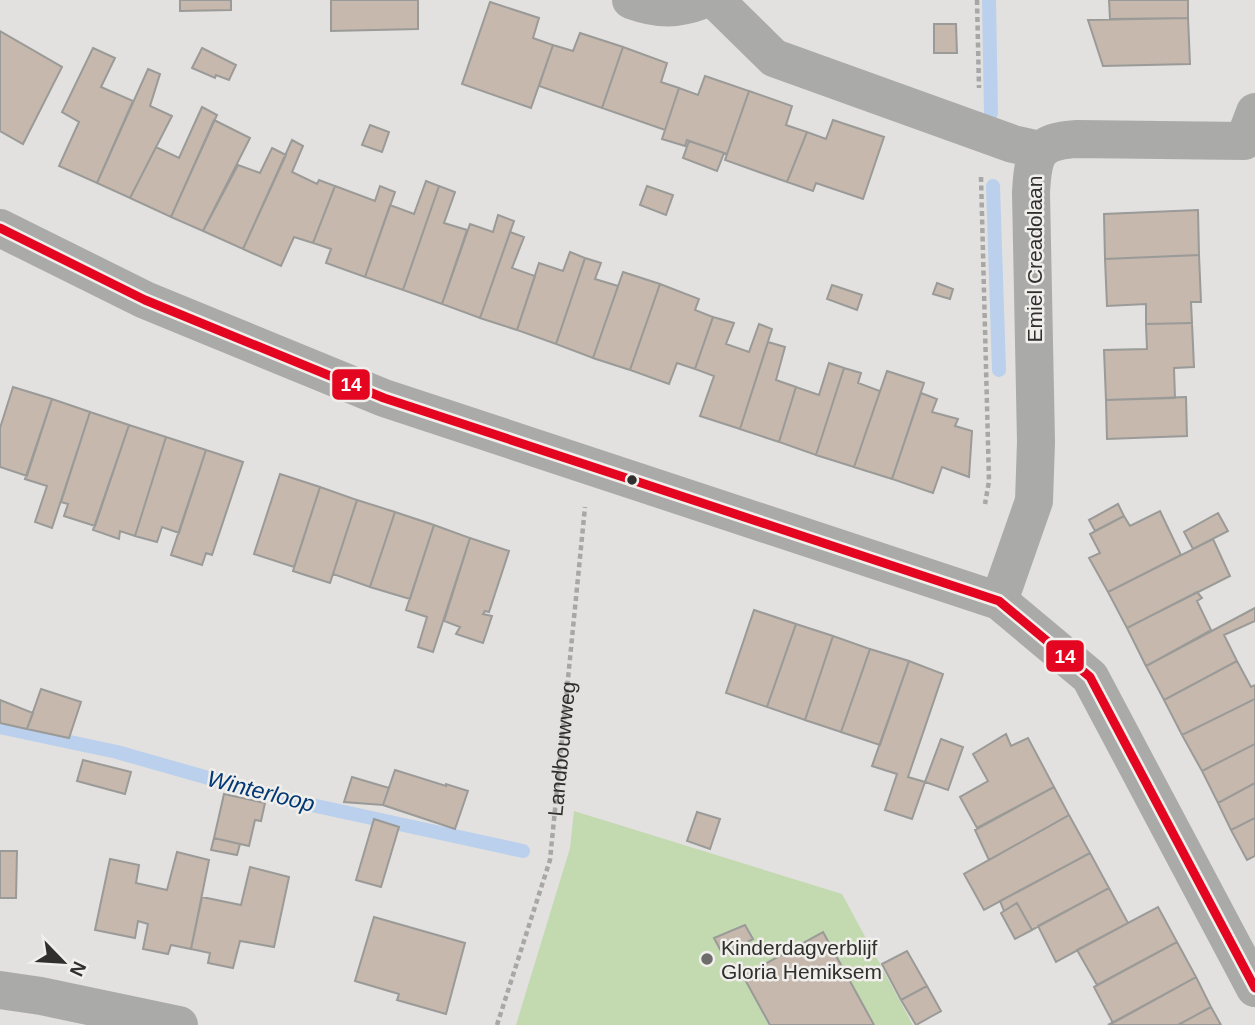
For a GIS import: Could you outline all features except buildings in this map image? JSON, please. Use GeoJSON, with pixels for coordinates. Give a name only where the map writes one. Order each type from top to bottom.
{"type":"FeatureCollection","features":[{"type":"Feature","properties":{"kind":"street"},"geometry":{"type":"LineString","coordinates":[[631,0],[644,5],[679,9],[703,0]]}},
{"type":"Feature","properties":{"kind":"street"},"geometry":{"type":"LineString","coordinates":[[715,0],[774,58],[995,136]]}},
{"type":"Feature","properties":{"kind":"street","name":"Emiel Creadolaan"},"geometry":{"type":"LineString","coordinates":[[995,136],[1056,140],[1244,141],[1255,112]]}},
{"type":"Feature","properties":{"kind":"street","name":"Emiel Creadolaan"},"geometry":{"type":"LineString","coordinates":[[995,136],[1032,170],[1036,442],[1034,501],[999,601]]}},
{"type":"Feature","properties":{"kind":"street"},"geometry":{"type":"LineString","coordinates":[[0,228],[145,300],[384,398],[999,601],[1090,677],[1255,988]]}},
{"type":"Feature","properties":{"kind":"street"},"geometry":{"type":"LineString","coordinates":[[0,990],[179,1025]]}},
{"type":"Feature","properties":{"kind":"path"},"geometry":{"type":"LineString","coordinates":[[977,0],[995,136],[989,481],[983,517]]}},
{"type":"Feature","properties":{"kind":"path","name":"Landbouwweg"},"geometry":{"type":"LineString","coordinates":[[498,1025],[550,860],[589,466]]}},
{"type":"Feature","properties":{"kind":"green space","name":"Kinderdagverblijf Gloria Hemiksem"},"geometry":{"type":"Polygon","coordinates":[[[574,811],[842,894],[913,1025],[516,1025],[570,848],[574,811]]]}},
{"type":"Feature","properties":{"kind":"waterway"},"geometry":{"type":"LineString","coordinates":[[989,0],[991,113]]}},
{"type":"Feature","properties":{"kind":"waterway"},"geometry":{"type":"LineString","coordinates":[[993,186],[999,370]]}},
{"type":"Feature","properties":{"kind":"waterway","name":"Winterloop"},"geometry":{"type":"LineString","coordinates":[[0,727],[117,752],[275,797],[523,851]]}},
{"type":"Feature","properties":{"kind":"transit line","name":"14"},"geometry":{"type":"LineString","coordinates":[[0,228],[145,300],[384,398],[999,601],[1090,677],[1255,988]]}},
{"type":"Feature","properties":{"kind":"place","name":"Kinderdagverblijf Gloria Hemiksem"},"geometry":{"type":"Point","coordinates":[707,959]}}]}
